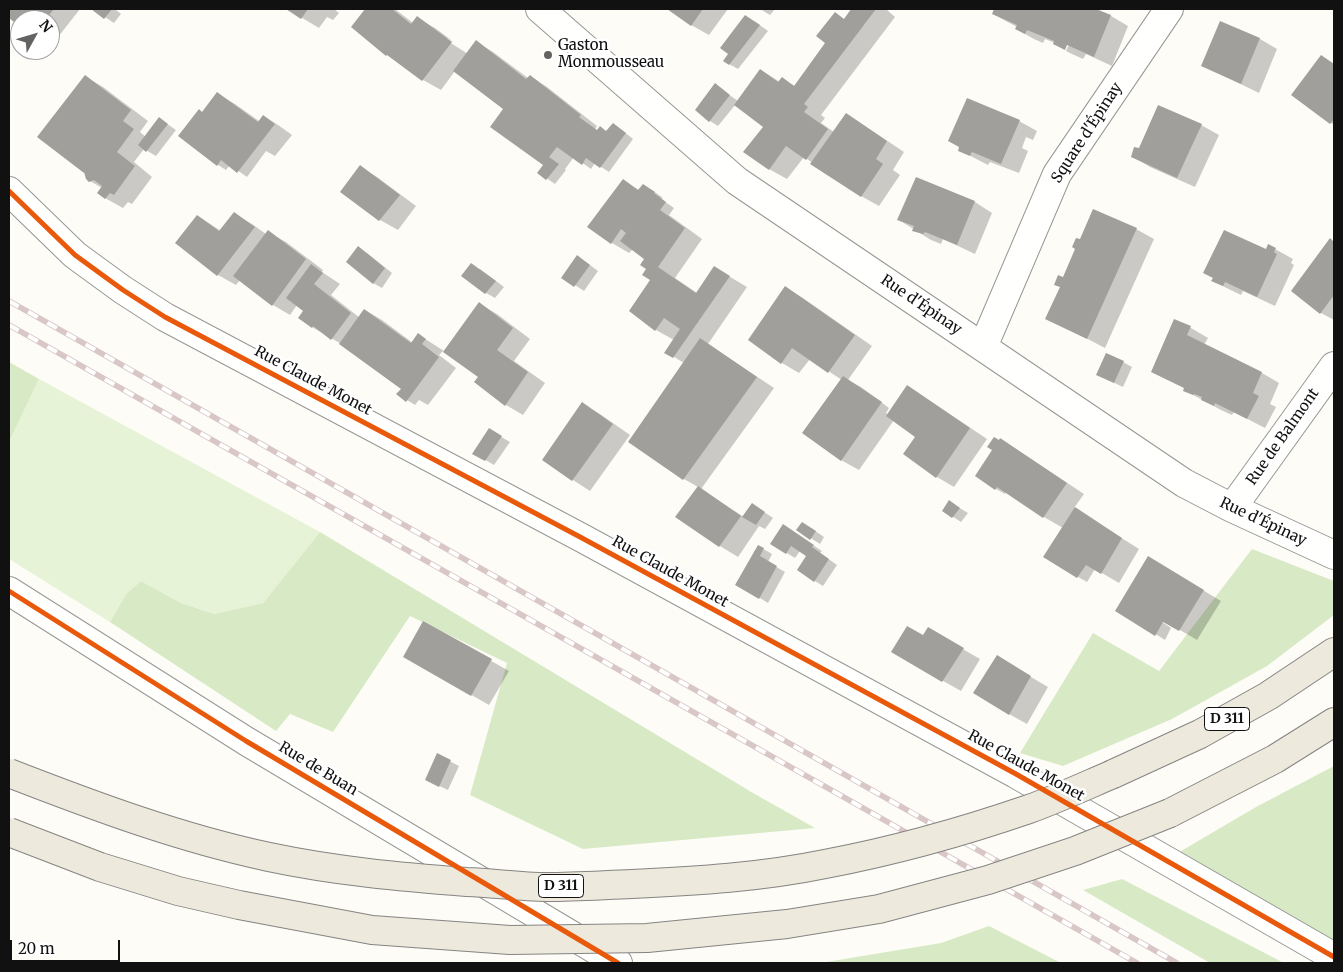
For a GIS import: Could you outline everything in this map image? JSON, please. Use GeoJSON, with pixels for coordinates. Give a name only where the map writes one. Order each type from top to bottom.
{"type":"FeatureCollection","features":[{"type":"Feature","properties":{"kind":"main road","name":"D 311"},"geometry":{"type":"LineString","coordinates":[[9,773],[132,819],[200,840],[269,857],[340,870],[406,877],[547,887],[680,882],[750,876],[823,865],[890,850],[962,831],[1031,808],[1113,774],[1200,734],[1268,696],[1334,652]]}},
{"type":"Feature","properties":{"kind":"main road"},"geometry":{"type":"LineString","coordinates":[[9,832],[100,867],[178,891],[239,905],[372,930],[510,940],[647,938],[787,924],[879,909],[988,880],[1067,854],[1170,813],[1275,759],[1334,722]]}},
{"type":"Feature","properties":{"kind":"street","name":"Rue d'Épinay"},"geometry":{"type":"LineString","coordinates":[[540,9],[736,181],[1184,483],[1232,508],[1334,555]]}},
{"type":"Feature","properties":{"kind":"street","name":"Square d'Épinay"},"geometry":{"type":"LineString","coordinates":[[984,347],[1057,174],[1169,9]]}},
{"type":"Feature","properties":{"kind":"street","name":"Rue Claude Monet"},"geometry":{"type":"LineString","coordinates":[[9,191],[75,255],[164,317],[582,538],[1016,774],[1334,957]]}},
{"type":"Feature","properties":{"kind":"street","name":"Rue de Balmont"},"geometry":{"type":"LineString","coordinates":[[1232,508],[1334,366]]}},
{"type":"Feature","properties":{"kind":"street","name":"Rue de Buan"},"geometry":{"type":"LineString","coordinates":[[9,591],[255,746],[618,963]]}},
{"type":"Feature","properties":{"kind":"green space"},"geometry":{"type":"Polygon","coordinates":[[[9,362],[39,379],[9,440],[9,362]]]}},
{"type":"Feature","properties":{"kind":"green space"},"geometry":{"type":"Polygon","coordinates":[[[39,379],[320,532],[263,603],[216,614],[181,603],[141,581],[126,594],[110,622],[9,559],[9,440],[39,379]]]}},
{"type":"Feature","properties":{"kind":"green space"},"geometry":{"type":"Polygon","coordinates":[[[320,532],[753,793],[815,828],[583,849],[470,795],[507,663],[410,616],[333,732],[290,714],[276,731],[110,622],[126,594],[141,581],[181,603],[215,614],[263,603],[320,532]]]}},
{"type":"Feature","properties":{"kind":"green space"},"geometry":{"type":"Polygon","coordinates":[[[1252,549],[1334,581],[1334,615],[1267,666],[1172,719],[1063,766],[1020,753],[1093,633],[1159,671],[1252,549]]]}},
{"type":"Feature","properties":{"kind":"green space"},"geometry":{"type":"Polygon","coordinates":[[[1334,766],[1334,943],[1176,854],[1256,807],[1334,766]]]}},
{"type":"Feature","properties":{"kind":"green space"},"geometry":{"type":"Polygon","coordinates":[[[1122,879],[1284,963],[1210,963],[1083,890],[1122,879]]]}},
{"type":"Feature","properties":{"kind":"green space"},"geometry":{"type":"Polygon","coordinates":[[[989,926],[1061,963],[820,963],[941,943],[989,926]]]}},
{"type":"Feature","properties":{"kind":"building"},"geometry":{"type":"Polygon","coordinates":[[[9,9],[54,9],[10,10],[9,18],[9,9]]]}},
{"type":"Feature","properties":{"kind":"building"},"geometry":{"type":"Polygon","coordinates":[[[91,9],[112,9],[104,19],[91,9]]]}},
{"type":"Feature","properties":{"kind":"building"},"geometry":{"type":"Polygon","coordinates":[[[286,9],[308,9],[301,19],[286,9]]]}},
{"type":"Feature","properties":{"kind":"building"},"geometry":{"type":"Polygon","coordinates":[[[365,9],[392,9],[411,24],[417,16],[452,42],[422,81],[386,56],[351,27],[365,9]]]}},
{"type":"Feature","properties":{"kind":"building"},"geometry":{"type":"Polygon","coordinates":[[[667,9],[703,9],[691,26],[667,9]]]}},
{"type":"Feature","properties":{"kind":"building"},"geometry":{"type":"Polygon","coordinates":[[[851,9],[876,9],[804,104],[808,107],[804,112],[828,129],[806,160],[786,146],[769,170],[743,152],[763,127],[734,105],[760,69],[778,82],[782,77],[794,86],[825,43],[816,36],[835,12],[844,19],[851,9]]]}},
{"type":"Feature","properties":{"kind":"building"},"geometry":{"type":"Polygon","coordinates":[[[994,9],[1096,9],[1111,15],[1094,57],[1067,45],[1065,50],[1053,44],[1054,41],[1027,30],[1025,34],[1015,29],[1017,25],[992,14],[994,9]]]}},
{"type":"Feature","properties":{"kind":"building"},"geometry":{"type":"Polygon","coordinates":[[[745,15],[760,25],[729,65],[723,61],[728,54],[720,48],[745,15]]]}},
{"type":"Feature","properties":{"kind":"building"},"geometry":{"type":"Polygon","coordinates":[[[1220,21],[1260,38],[1241,84],[1201,66],[1220,21]]]}},
{"type":"Feature","properties":{"kind":"building"},"geometry":{"type":"Polygon","coordinates":[[[476,40],[526,79],[530,75],[597,130],[600,126],[606,131],[613,123],[626,133],[600,168],[586,158],[582,165],[557,147],[549,157],[559,164],[546,180],[537,173],[543,165],[490,127],[503,109],[453,71],[476,40]]]}},
{"type":"Feature","properties":{"kind":"building"},"geometry":{"type":"Polygon","coordinates":[[[1321,55],[1334,64],[1334,119],[1330,124],[1291,95],[1321,55]]]}},
{"type":"Feature","properties":{"kind":"building"},"geometry":{"type":"Polygon","coordinates":[[[85,75],[131,110],[123,121],[134,129],[117,152],[135,166],[114,195],[110,193],[105,199],[97,193],[102,186],[94,180],[89,182],[84,172],[37,137],[85,75]]]}},
{"type":"Feature","properties":{"kind":"building"},"geometry":{"type":"Polygon","coordinates":[[[715,83],[730,95],[709,122],[695,110],[715,83]]]}},
{"type":"Feature","properties":{"kind":"building"},"geometry":{"type":"Polygon","coordinates":[[[217,92],[258,122],[263,115],[275,124],[237,173],[221,160],[217,166],[178,136],[199,109],[202,112],[217,92]]]}},
{"type":"Feature","properties":{"kind":"building"},"geometry":{"type":"Polygon","coordinates":[[[967,98],[1020,120],[1001,164],[972,152],[970,156],[958,151],[959,147],[948,141],[967,98]]]}},
{"type":"Feature","properties":{"kind":"building"},"geometry":{"type":"Polygon","coordinates":[[[1158,105],[1202,124],[1177,178],[1131,157],[1134,147],[1139,148],[1158,105]]]}},
{"type":"Feature","properties":{"kind":"building"},"geometry":{"type":"Polygon","coordinates":[[[846,113],[887,141],[876,159],[883,164],[861,197],[810,164],[846,113]]]}},
{"type":"Feature","properties":{"kind":"building"},"geometry":{"type":"Polygon","coordinates":[[[159,117],[168,124],[146,152],[138,145],[159,117]]]}},
{"type":"Feature","properties":{"kind":"building"},"geometry":{"type":"Polygon","coordinates":[[[360,165],[400,195],[379,221],[340,192],[360,165]]]}},
{"type":"Feature","properties":{"kind":"building"},"geometry":{"type":"Polygon","coordinates":[[[916,177],[975,201],[957,245],[925,232],[923,234],[912,231],[914,226],[897,220],[916,177]]]}},
{"type":"Feature","properties":{"kind":"building"},"geometry":{"type":"Polygon","coordinates":[[[623,179],[638,190],[643,184],[655,192],[666,202],[660,210],[685,228],[658,267],[696,293],[714,266],[730,276],[673,358],[664,353],[680,329],[664,318],[655,331],[629,311],[650,280],[642,275],[646,269],[640,265],[644,259],[620,241],[626,233],[621,229],[611,244],[587,227],[623,179]]]}},
{"type":"Feature","properties":{"kind":"building"},"geometry":{"type":"Polygon","coordinates":[[[1093,209],[1137,228],[1087,339],[1045,319],[1060,287],[1054,285],[1058,275],[1063,277],[1075,249],[1072,247],[1076,238],[1080,239],[1093,209]]]}},
{"type":"Feature","properties":{"kind":"building"},"geometry":{"type":"Polygon","coordinates":[[[234,212],[255,227],[217,276],[175,243],[197,215],[219,231],[234,212]]]}},
{"type":"Feature","properties":{"kind":"building"},"geometry":{"type":"Polygon","coordinates":[[[268,230],[306,259],[272,306],[233,276],[268,230]]]}},
{"type":"Feature","properties":{"kind":"building"},"geometry":{"type":"Polygon","coordinates":[[[1224,230],[1266,249],[1268,244],[1276,248],[1274,252],[1277,254],[1257,297],[1225,282],[1223,286],[1211,281],[1213,278],[1203,273],[1224,230]]]}},
{"type":"Feature","properties":{"kind":"building"},"geometry":{"type":"Polygon","coordinates":[[[1330,238],[1334,242],[1334,295],[1320,314],[1291,291],[1330,238]]]}},
{"type":"Feature","properties":{"kind":"building"},"geometry":{"type":"Polygon","coordinates":[[[358,246],[385,268],[373,284],[346,262],[358,246]]]}},
{"type":"Feature","properties":{"kind":"building"},"geometry":{"type":"Polygon","coordinates":[[[577,255],[590,265],[574,287],[561,278],[577,255]]]}},
{"type":"Feature","properties":{"kind":"building"},"geometry":{"type":"Polygon","coordinates":[[[471,263],[496,281],[485,294],[461,276],[471,263]]]}},
{"type":"Feature","properties":{"kind":"building"},"geometry":{"type":"Polygon","coordinates":[[[311,264],[323,273],[314,284],[351,313],[331,340],[313,326],[312,328],[298,318],[303,311],[286,298],[311,264]]]}},
{"type":"Feature","properties":{"kind":"building"},"geometry":{"type":"Polygon","coordinates":[[[785,286],[855,335],[828,373],[792,348],[781,364],[748,340],[785,286]]]}},
{"type":"Feature","properties":{"kind":"building"},"geometry":{"type":"Polygon","coordinates":[[[479,302],[513,328],[497,350],[528,372],[505,406],[474,382],[478,377],[443,352],[479,302]]]}},
{"type":"Feature","properties":{"kind":"building"},"geometry":{"type":"Polygon","coordinates":[[[364,309],[411,343],[418,333],[426,339],[422,344],[439,357],[406,402],[396,394],[401,389],[339,344],[364,309]]]}},
{"type":"Feature","properties":{"kind":"building"},"geometry":{"type":"Polygon","coordinates":[[[1174,319],[1191,326],[1187,335],[1262,372],[1253,393],[1259,396],[1247,419],[1215,403],[1214,406],[1201,400],[1202,397],[1183,391],[1184,388],[1151,372],[1174,319]]]}},
{"type":"Feature","properties":{"kind":"building"},"geometry":{"type":"Polygon","coordinates":[[[700,338],[757,377],[683,480],[628,442],[700,338]]]}},
{"type":"Feature","properties":{"kind":"building"},"geometry":{"type":"Polygon","coordinates":[[[1106,353],[1124,361],[1114,383],[1096,375],[1106,353]]]}},
{"type":"Feature","properties":{"kind":"building"},"geometry":{"type":"Polygon","coordinates":[[[843,376],[882,402],[841,461],[802,433],[843,376]]]}},
{"type":"Feature","properties":{"kind":"building"},"geometry":{"type":"Polygon","coordinates":[[[907,385],[970,428],[936,478],[903,454],[915,437],[886,416],[907,385]]]}},
{"type":"Feature","properties":{"kind":"building"},"geometry":{"type":"Polygon","coordinates":[[[582,402],[613,424],[572,481],[542,460],[582,402]]]}},
{"type":"Feature","properties":{"kind":"building"},"geometry":{"type":"Polygon","coordinates":[[[489,428],[502,436],[485,461],[472,454],[489,428]]]}},
{"type":"Feature","properties":{"kind":"building"},"geometry":{"type":"Polygon","coordinates":[[[994,437],[999,440],[1000,438],[1067,483],[1043,518],[997,487],[995,490],[975,476],[992,450],[987,447],[994,437]]]}},
{"type":"Feature","properties":{"kind":"building"},"geometry":{"type":"Polygon","coordinates":[[[698,486],[741,516],[719,547],[675,517],[698,486]]]}},
{"type":"Feature","properties":{"kind":"building"},"geometry":{"type":"Polygon","coordinates":[[[949,500],[960,508],[952,518],[942,511],[949,500]]]}},
{"type":"Feature","properties":{"kind":"building"},"geometry":{"type":"Polygon","coordinates":[[[752,503],[765,512],[756,525],[742,517],[752,503]]]}},
{"type":"Feature","properties":{"kind":"building"},"geometry":{"type":"Polygon","coordinates":[[[1075,507],[1122,538],[1101,574],[1086,565],[1077,578],[1043,557],[1075,507]]]}},
{"type":"Feature","properties":{"kind":"building"},"geometry":{"type":"Polygon","coordinates":[[[802,522],[816,531],[810,540],[796,530],[802,522]]]}},
{"type":"Feature","properties":{"kind":"building"},"geometry":{"type":"Polygon","coordinates":[[[783,524],[814,545],[812,547],[829,559],[814,582],[797,570],[806,556],[791,546],[786,554],[770,544],[783,524]]]}},
{"type":"Feature","properties":{"kind":"building"},"geometry":{"type":"Polygon","coordinates":[[[758,545],[764,548],[760,556],[777,566],[759,599],[735,585],[758,545]]]}},
{"type":"Feature","properties":{"kind":"building"},"geometry":{"type":"Polygon","coordinates":[[[1148,556],[1204,590],[1179,631],[1163,622],[1155,636],[1115,611],[1148,556]]]}},
{"type":"Feature","properties":{"kind":"building"},"geometry":{"type":"Polygon","coordinates":[[[423,621],[492,659],[471,696],[403,657],[423,621]]]}},
{"type":"Feature","properties":{"kind":"building"},"geometry":{"type":"Polygon","coordinates":[[[907,626],[923,635],[928,627],[964,648],[942,682],[891,652],[907,626]]]}},
{"type":"Feature","properties":{"kind":"building"},"geometry":{"type":"Polygon","coordinates":[[[997,655],[1031,676],[1009,715],[973,693],[997,655]]]}},
{"type":"Feature","properties":{"kind":"building"},"geometry":{"type":"Polygon","coordinates":[[[437,753],[451,760],[439,787],[425,780],[437,753]]]}},
{"type":"Feature","properties":{"kind":"railway"},"geometry":{"type":"LineString","coordinates":[[9,301],[1177,963]]}},
{"type":"Feature","properties":{"kind":"railway"},"geometry":{"type":"LineString","coordinates":[[9,325],[1137,963]]}},
{"type":"Feature","properties":{"kind":"cycle path"},"geometry":{"type":"LineString","coordinates":[[9,191],[75,255],[123,290],[165,317],[582,538],[1016,774],[1334,957]]}},
{"type":"Feature","properties":{"kind":"cycle path"},"geometry":{"type":"LineString","coordinates":[[9,591],[246,741],[618,963]]}},
{"type":"Feature","properties":{"kind":"place","name":"Gaston Monmousseau"},"geometry":{"type":"Point","coordinates":[548,55]}}]}
